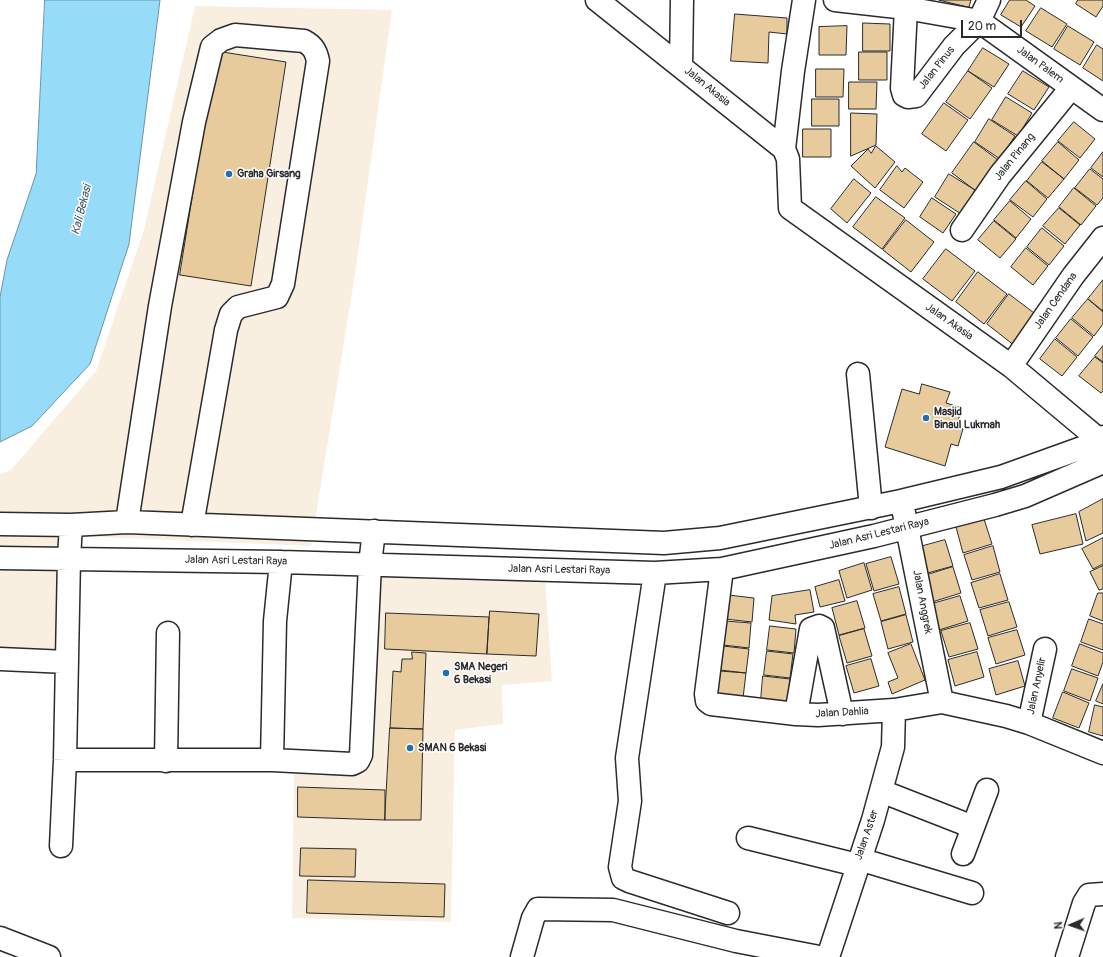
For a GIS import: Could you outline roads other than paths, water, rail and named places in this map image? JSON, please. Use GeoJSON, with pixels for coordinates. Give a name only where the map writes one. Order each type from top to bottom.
{"type":"FeatureCollection","features":[{"type":"Feature","properties":{"kind":"street"},"geometry":{"type":"LineString","coordinates":[[597,0],[681,66]]}},
{"type":"Feature","properties":{"kind":"street","name":"Jalan Akasia"},"geometry":{"type":"LineString","coordinates":[[682,0],[681,66],[784,149],[788,159],[789,203],[793,212],[1011,366],[1102,440]]}},
{"type":"Feature","properties":{"kind":"street"},"geometry":{"type":"LineString","coordinates":[[784,149],[793,71],[804,0]]}},
{"type":"Feature","properties":{"kind":"street","name":"Jalan Palem"},"geometry":{"type":"LineString","coordinates":[[835,0],[906,8],[979,21],[1103,110]]}},
{"type":"Feature","properties":{"kind":"street","name":"Jalan Pinus"},"geometry":{"type":"LineString","coordinates":[[906,8],[902,88],[904,95],[908,97],[916,96],[954,46],[979,21],[990,0]]}},
{"type":"Feature","properties":{"kind":"street"},"geometry":{"type":"LineString","coordinates":[[127,522],[160,306],[194,122],[212,47],[221,40],[235,35],[304,41],[312,46],[318,61],[283,284],[277,297],[238,307],[231,314],[226,330],[192,525]]}},
{"type":"Feature","properties":{"kind":"street","name":"Jalan Pinang"},"geometry":{"type":"LineString","coordinates":[[962,230],[1000,175],[1071,88]]}},
{"type":"Feature","properties":{"kind":"street","name":"Jalan Cendana"},"geometry":{"type":"LineString","coordinates":[[1011,366],[1073,276],[1103,238]]}},
{"type":"Feature","properties":{"kind":"street"},"geometry":{"type":"LineString","coordinates":[[858,374],[870,508]]}},
{"type":"Feature","properties":{"kind":"street"},"geometry":{"type":"LineString","coordinates":[[0,524],[71,525],[127,522],[374,531],[498,538],[662,543],[720,538],[801,523],[901,501],[1001,477],[1102,440]]}},
{"type":"Feature","properties":{"kind":"street","name":"Jalan Asri Lestari Raya"},"geometry":{"type":"LineString","coordinates":[[0,558],[370,564],[656,573],[722,569],[808,551],[908,527],[1025,496],[1103,462]]}},
{"type":"Feature","properties":{"kind":"street","name":"Jalan Anggrek"},"geometry":{"type":"LineString","coordinates":[[901,501],[908,527],[942,702]]}},
{"type":"Feature","properties":{"kind":"street"},"geometry":{"type":"LineString","coordinates":[[801,523],[808,551]]}},
{"type":"Feature","properties":{"kind":"street"},"geometry":{"type":"LineString","coordinates":[[62,846],[71,525]]}},
{"type":"Feature","properties":{"kind":"street"},"geometry":{"type":"LineString","coordinates":[[65,760],[272,760],[352,764],[360,758],[370,564],[374,531]]}},
{"type":"Feature","properties":{"kind":"street"},"geometry":{"type":"LineString","coordinates":[[496,568],[498,538]]}},
{"type":"Feature","properties":{"kind":"street"},"geometry":{"type":"LineString","coordinates":[[272,760],[275,620],[281,562]]}},
{"type":"Feature","properties":{"kind":"street","name":"Jalan Dahlia"},"geometry":{"type":"LineString","coordinates":[[722,569],[706,694],[707,701],[716,705],[796,714],[842,714],[894,710],[942,702],[1006,716],[1029,723],[1103,753]]}},
{"type":"Feature","properties":{"kind":"street"},"geometry":{"type":"LineString","coordinates":[[656,573],[627,758],[630,801],[621,857],[621,873],[623,878],[628,881],[728,913]]}},
{"type":"Feature","properties":{"kind":"street"},"geometry":{"type":"LineString","coordinates":[[796,714],[811,629],[820,626],[823,628],[842,714]]}},
{"type":"Feature","properties":{"kind":"street"},"geometry":{"type":"LineString","coordinates":[[166,761],[168,633]]}},
{"type":"Feature","properties":{"kind":"street","name":"Jalan Anyelir"},"geometry":{"type":"LineString","coordinates":[[1029,723],[1045,649]]}},
{"type":"Feature","properties":{"kind":"street"},"geometry":{"type":"LineString","coordinates":[[0,660],[66,662]]}},
{"type":"Feature","properties":{"kind":"street","name":"Jalan Aster"},"geometry":{"type":"LineString","coordinates":[[828,957],[881,791],[893,747],[894,710]]}},
{"type":"Feature","properties":{"kind":"street"},"geometry":{"type":"LineString","coordinates":[[963,854],[987,790]]}},
{"type":"Feature","properties":{"kind":"street"},"geometry":{"type":"LineString","coordinates":[[881,791],[973,827]]}},
{"type":"Feature","properties":{"kind":"street"},"geometry":{"type":"LineString","coordinates":[[748,838],[858,862],[972,893]]}},
{"type":"Feature","properties":{"kind":"street"},"geometry":{"type":"LineString","coordinates":[[1067,957],[1084,903],[1089,895],[1103,894]]}},
{"type":"Feature","properties":{"kind":"street"},"geometry":{"type":"LineString","coordinates":[[522,957],[533,918],[538,909],[550,908],[613,910],[736,941],[819,957]]}},
{"type":"Feature","properties":{"kind":"street"},"geometry":{"type":"LineString","coordinates":[[0,938],[49,957]]}},
{"type":"Feature","properties":{"kind":"water","name":"Kali Bekasi"},"geometry":{"type":"Polygon","coordinates":[[[45,0],[160,0],[129,244],[90,364],[32,426],[0,442],[0,297],[7,260],[36,174],[45,0]]]}},
{"type":"Feature","properties":{"kind":"place","name":"Graha Girsang"},"geometry":{"type":"Point","coordinates":[229,174]}},
{"type":"Feature","properties":{"kind":"place","name":"Masjid Binaul Lukmah"},"geometry":{"type":"Point","coordinates":[926,418]}},
{"type":"Feature","properties":{"kind":"place","name":"SMA Negeri 6 Bekasi"},"geometry":{"type":"Point","coordinates":[446,673]}},
{"type":"Feature","properties":{"kind":"place","name":"SMAN 6 Bekasi"},"geometry":{"type":"Point","coordinates":[410,748]}}]}
